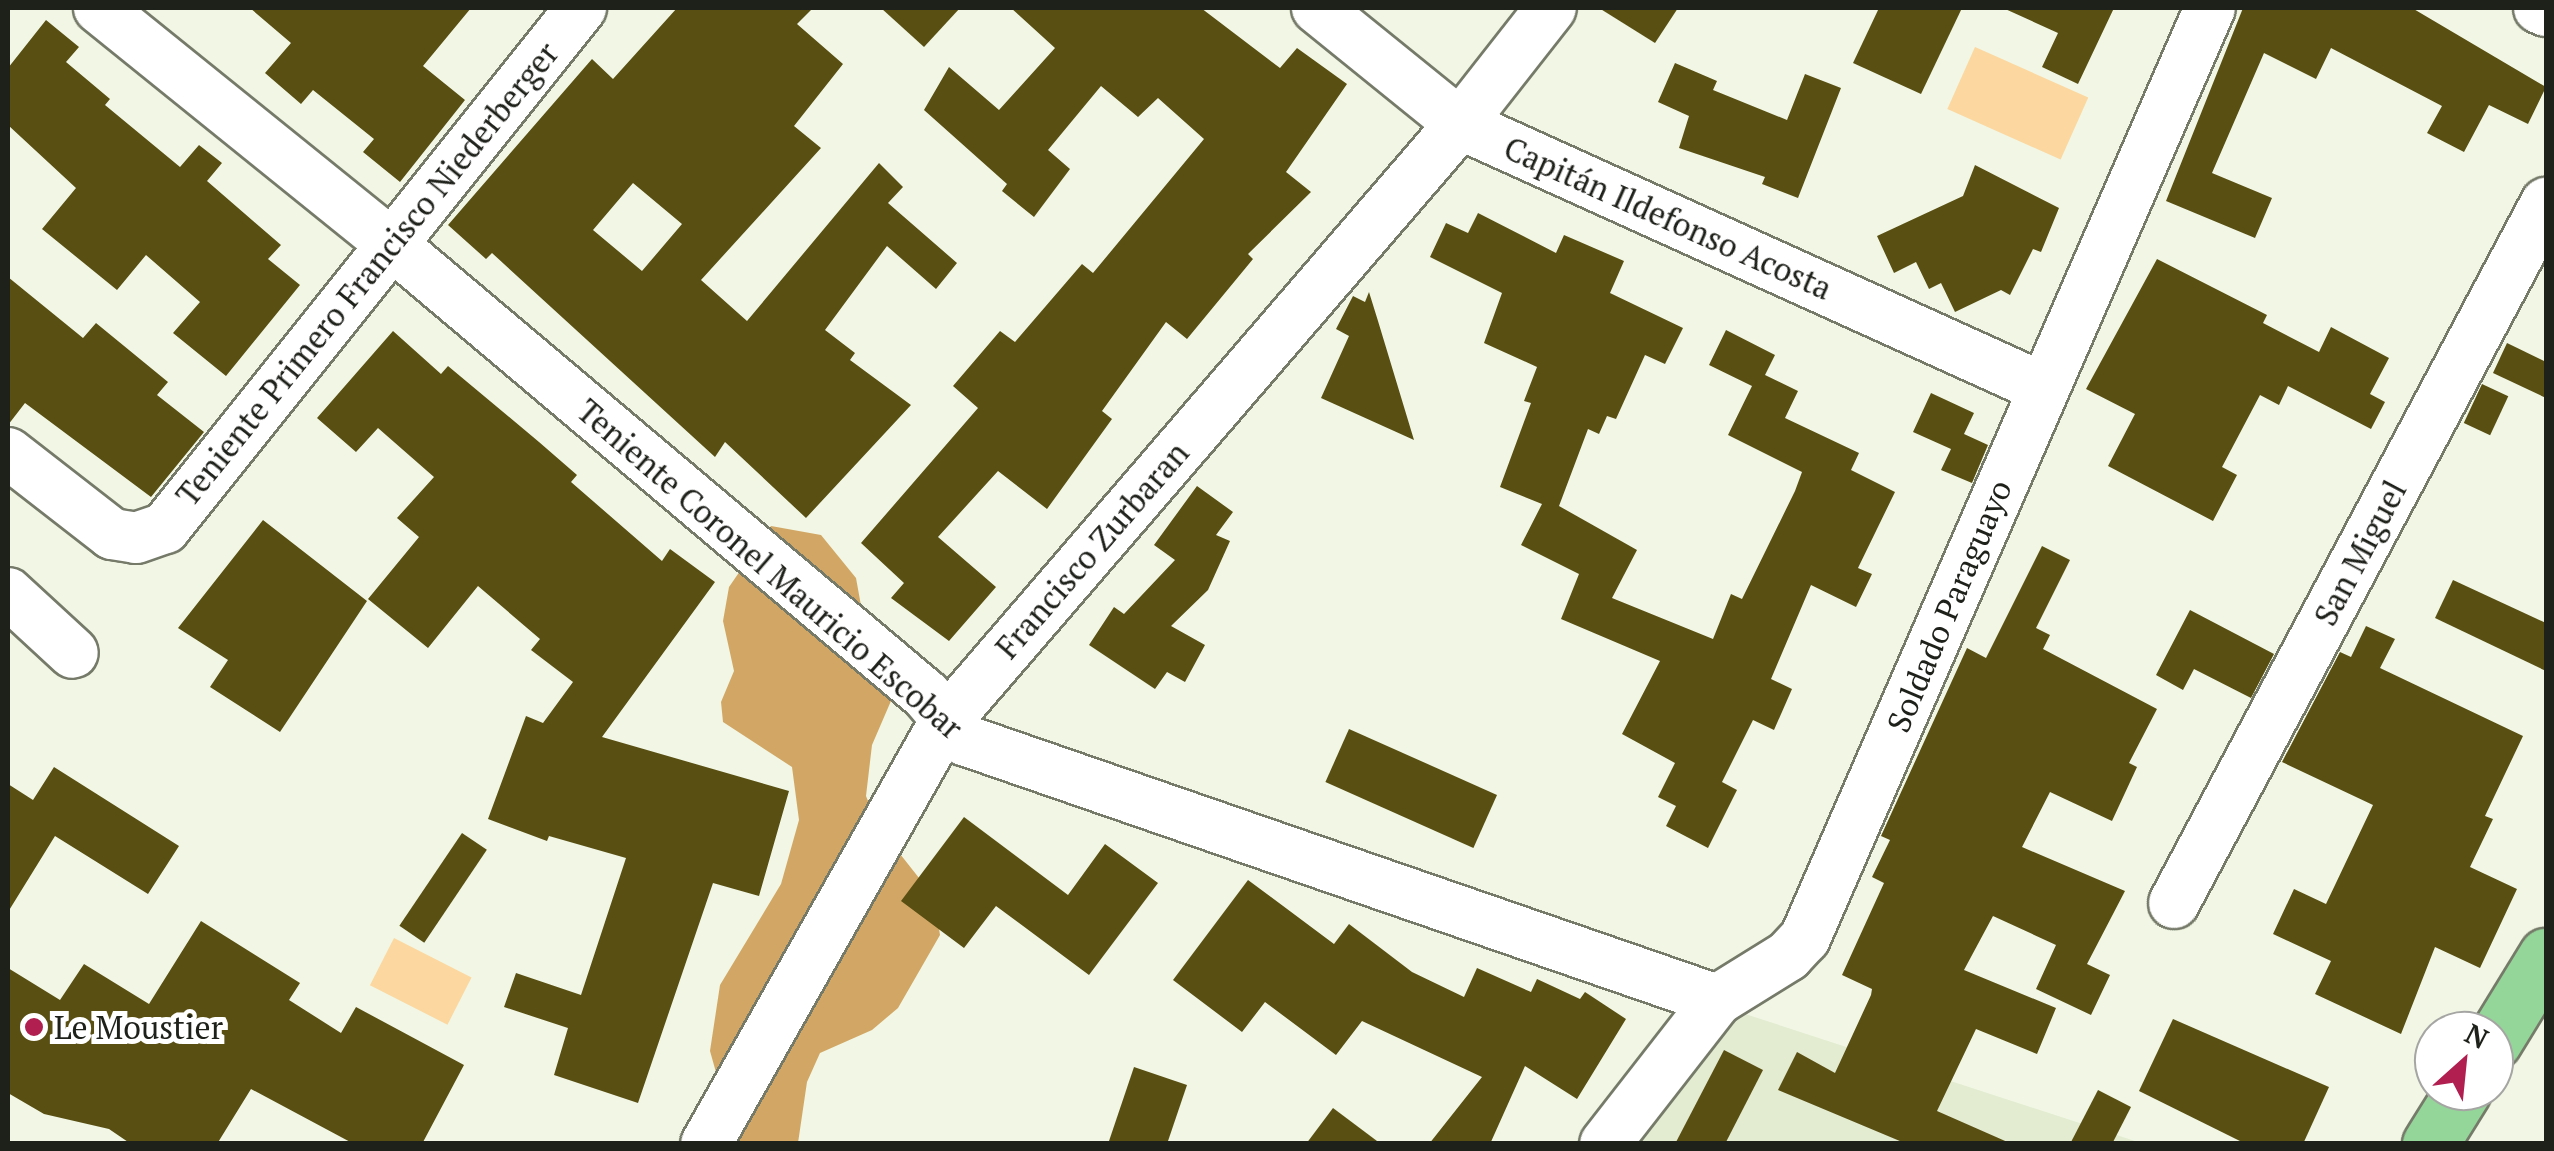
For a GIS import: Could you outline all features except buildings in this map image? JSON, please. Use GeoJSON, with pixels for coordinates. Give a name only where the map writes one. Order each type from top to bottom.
{"type":"FeatureCollection","features":[{"type":"Feature","properties":{"kind":"main road"},"geometry":{"type":"LineString","coordinates":[[2512,1011],[2546,956]]}},
{"type":"Feature","properties":{"kind":"main road"},"geometry":{"type":"LineString","coordinates":[[2430,1144],[2451,1111]]}},
{"type":"Feature","properties":{"kind":"street","name":"Teniente Coronel Mauricio Escobar"},"geometry":{"type":"LineString","coordinates":[[99,8],[389,242],[926,696],[945,722],[972,744],[1718,1000]]}},
{"type":"Feature","properties":{"kind":"street","name":"Teniente Primero Francisco Niederberger"},"geometry":{"type":"LineString","coordinates":[[8,453],[88,521],[112,534],[150,536],[165,528],[389,242],[581,8]]}},
{"type":"Feature","properties":{"kind":"street","name":"Capitán Ildefonso Acosta"},"geometry":{"type":"LineString","coordinates":[[1318,8],[1460,124],[2043,388]]}},
{"type":"Feature","properties":{"kind":"street","name":"Francisco Zurbaran"},"geometry":{"type":"LineString","coordinates":[[706,1144],[945,722],[1460,124],[1551,8]]}},
{"type":"Feature","properties":{"kind":"street","name":"Soldado Paraguayo"},"geometry":{"type":"LineString","coordinates":[[1605,1144],[1718,1000],[1788,956],[1805,938],[2210,8]]}},
{"type":"Feature","properties":{"kind":"street"},"geometry":{"type":"LineString","coordinates":[[2539,8],[2546,11]]}},
{"type":"Feature","properties":{"kind":"street","name":"San Miguel"},"geometry":{"type":"LineString","coordinates":[[2174,903],[2546,203]]}},
{"type":"Feature","properties":{"kind":"street"},"geometry":{"type":"LineString","coordinates":[[8,593],[73,653]]}},
{"type":"Feature","properties":{"kind":"shaded area"},"geometry":{"type":"Polygon","coordinates":[[[1975,47],[2088,97],[2061,160],[1947,109],[1975,47]]]}},
{"type":"Feature","properties":{"kind":"shaded area"},"geometry":{"type":"Polygon","coordinates":[[[771,526],[821,535],[856,578],[862,611],[897,687],[872,745],[866,796],[878,826],[934,897],[940,935],[898,1008],[872,1030],[820,1053],[807,1082],[798,1143],[711,1143],[719,1083],[710,1051],[720,985],[781,884],[799,820],[792,767],[723,722],[721,702],[734,671],[723,621],[729,587],[771,526]]]}},
{"type":"Feature","properties":{"kind":"shaded area"},"geometry":{"type":"Polygon","coordinates":[[[394,938],[472,977],[447,1025],[370,985],[394,938]]]}},
{"type":"Feature","properties":{"kind":"shaded area"},"geometry":{"type":"Polygon","coordinates":[[[1736,1011],[2141,1143],[1624,1144],[1736,1011]]]}},
{"type":"Feature","properties":{"kind":"place","name":"Le Moustier"},"geometry":{"type":"Point","coordinates":[34,1027]}}]}
